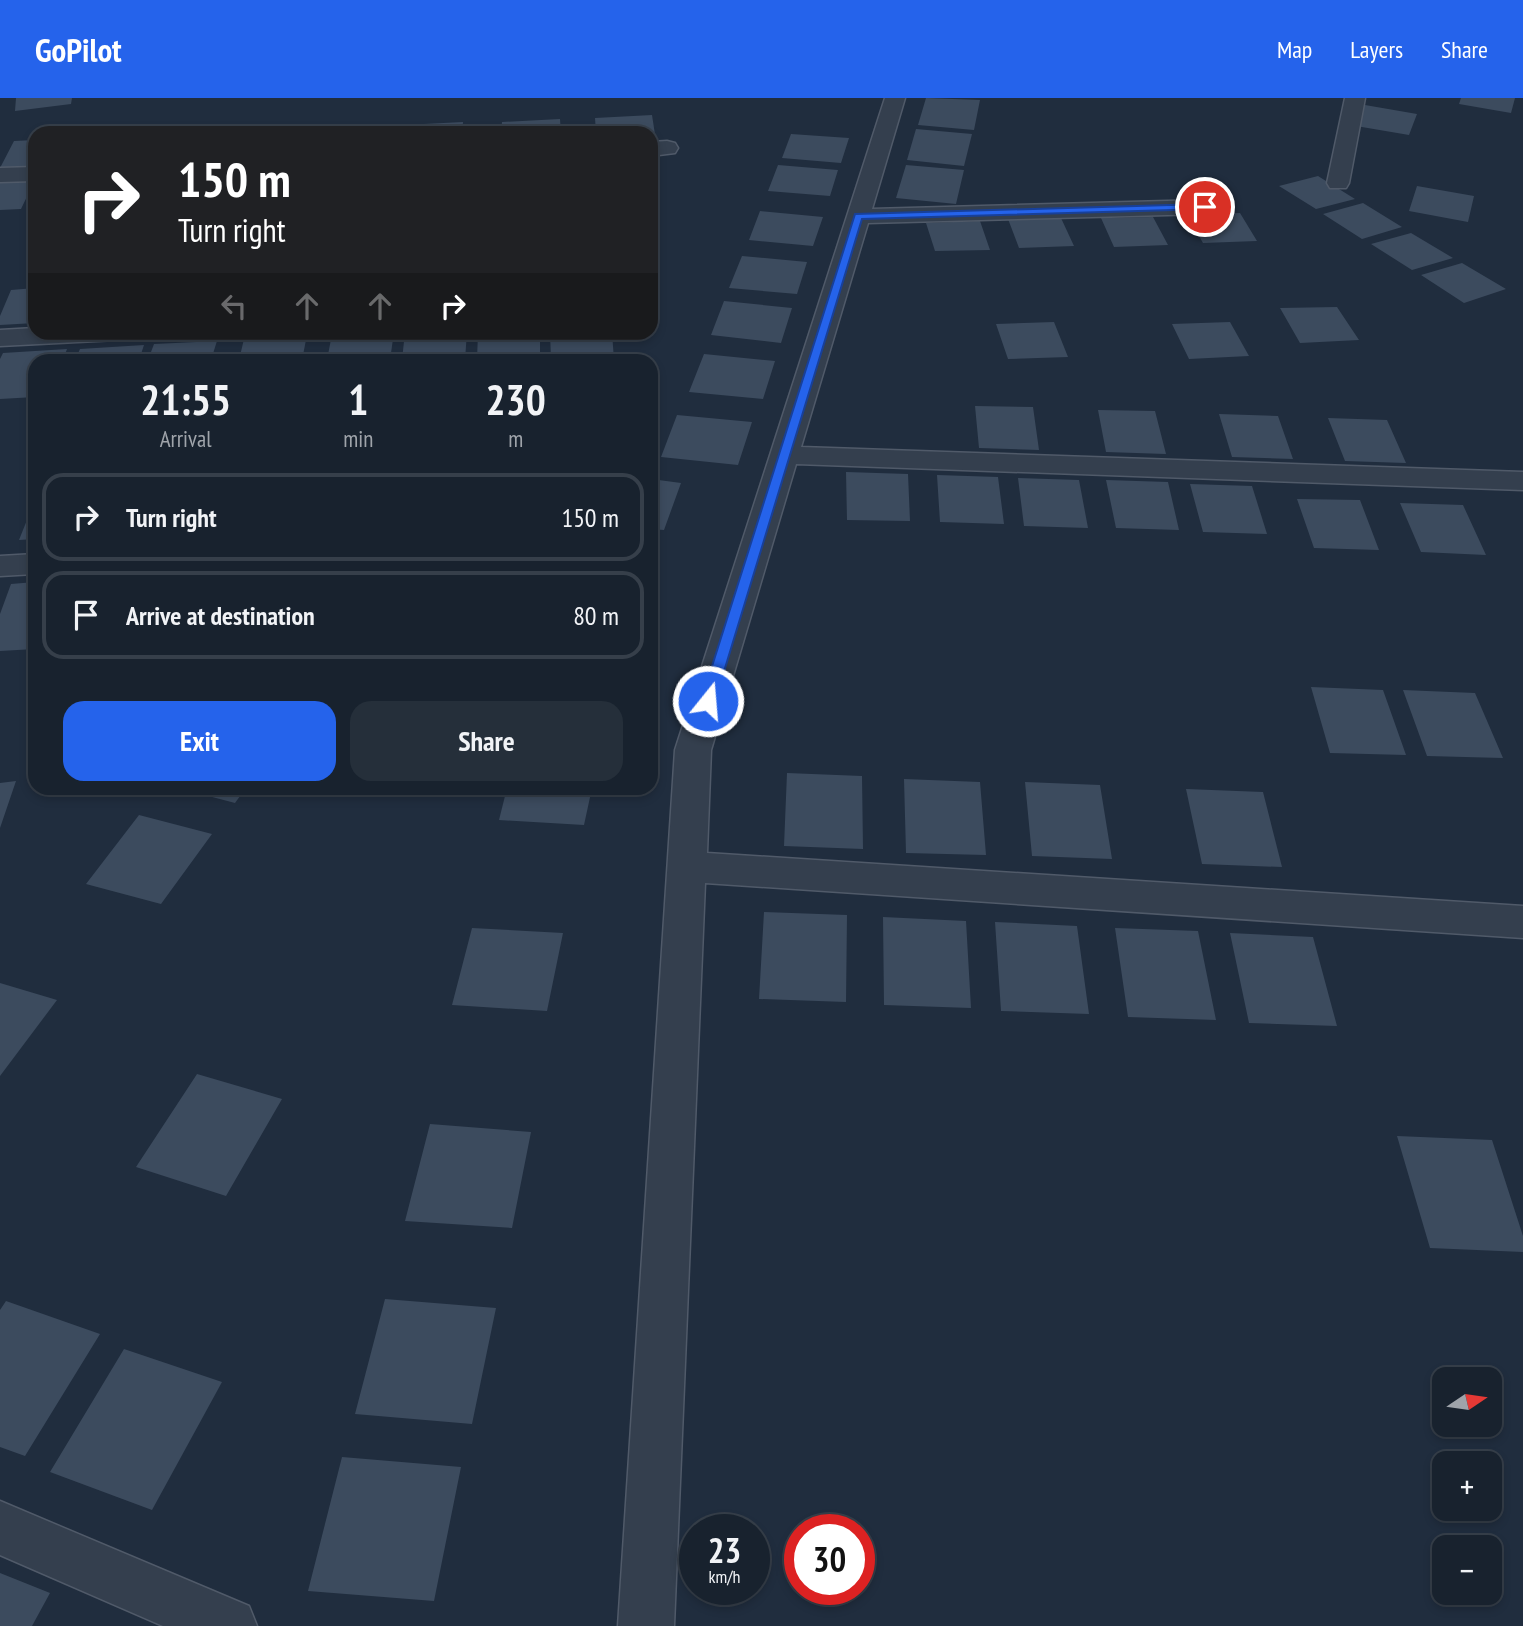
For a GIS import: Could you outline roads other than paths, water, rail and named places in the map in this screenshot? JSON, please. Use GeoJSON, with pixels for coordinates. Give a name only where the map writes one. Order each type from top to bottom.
{"type":"FeatureCollection","features":[{"type":"Feature","properties":{"kind":"street"},"geometry":{"type":"LineString","coordinates":[[646,1626],[693,750],[895,98]]}},
{"type":"Feature","properties":{"kind":"street"},"geometry":{"type":"LineString","coordinates":[[1338,183],[1355,98]]}},
{"type":"Feature","properties":{"kind":"street"},"geometry":{"type":"LineString","coordinates":[[0,176],[28,174]]}},
{"type":"Feature","properties":{"kind":"street"},"geometry":{"type":"LineString","coordinates":[[858,216],[1205,207]]}},
{"type":"Feature","properties":{"kind":"street"},"geometry":{"type":"LineString","coordinates":[[0,338],[28,337]]}},
{"type":"Feature","properties":{"kind":"street"},"geometry":{"type":"LineString","coordinates":[[784,455],[1523,481]]}},
{"type":"Feature","properties":{"kind":"street"},"geometry":{"type":"LineString","coordinates":[[0,566],[28,564]]}},
{"type":"Feature","properties":{"kind":"street"},"geometry":{"type":"LineString","coordinates":[[687,867],[1523,922]]}},
{"type":"Feature","properties":{"kind":"street"},"geometry":{"type":"LineString","coordinates":[[0,1528],[229,1626]]}}]}
